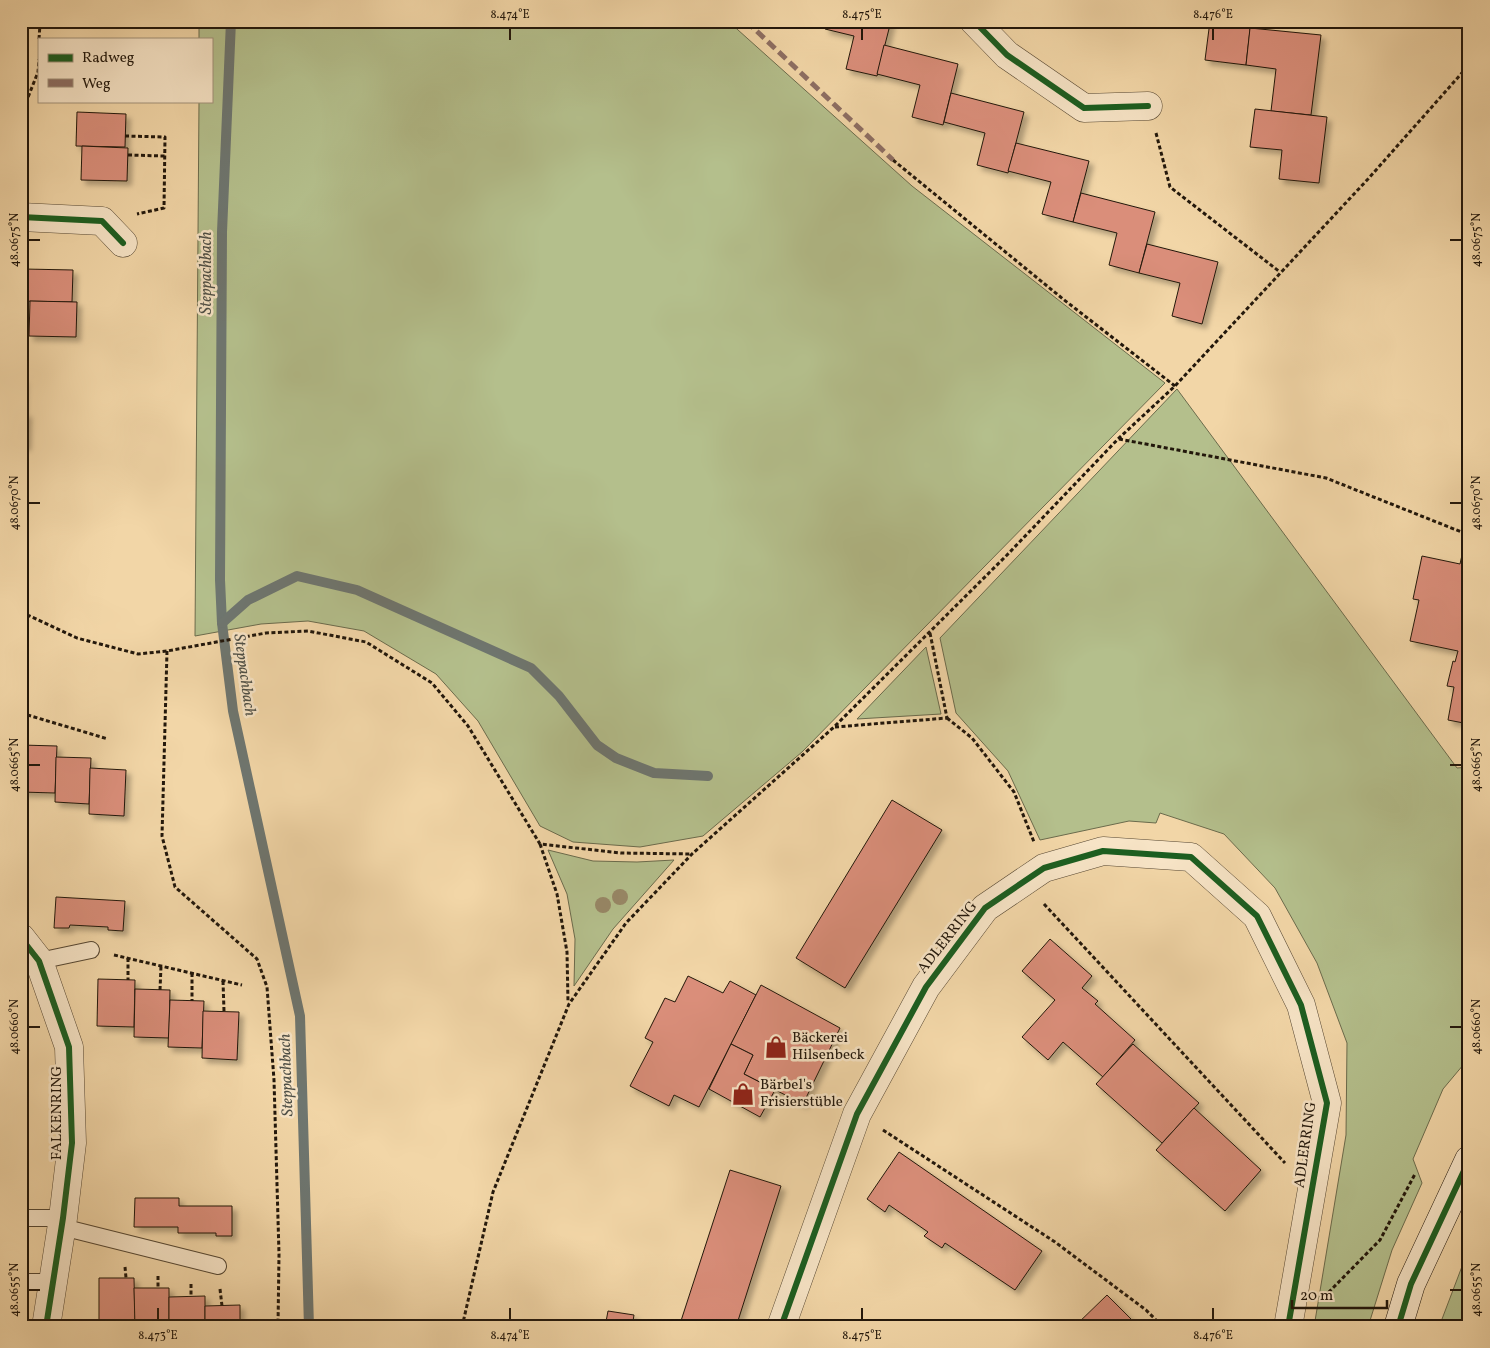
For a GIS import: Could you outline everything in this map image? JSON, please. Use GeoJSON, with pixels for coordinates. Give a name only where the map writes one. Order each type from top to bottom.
{"type":"FeatureCollection","features":[{"type":"Feature","properties":{"kind":"street"},"geometry":{"type":"LineString","coordinates":[[974,21],[1006,55],[1084,108],[1148,106]]}},
{"type":"Feature","properties":{"kind":"street"},"geometry":{"type":"LineString","coordinates":[[21,217],[102,221],[123,243]]}},
{"type":"Feature","properties":{"kind":"street","name":"ADLERRING"},"geometry":{"type":"LineString","coordinates":[[781,1327],[857,1114],[926,987],[986,908],[1034,875],[1103,851],[1190,857],[1257,916],[1301,1005],[1327,1102],[1288,1327]]}},
{"type":"Feature","properties":{"kind":"street","name":"FALKENRING"},"geometry":{"type":"LineString","coordinates":[[21,938],[39,961],[69,1047],[72,1143],[63,1223],[46,1327]]}},
{"type":"Feature","properties":{"kind":"street"},"geometry":{"type":"LineString","coordinates":[[1398,1327],[1411,1284],[1469,1160]]}},
{"type":"Feature","properties":{"kind":"lane"},"geometry":{"type":"LineString","coordinates":[[39,961],[91,950]]}},
{"type":"Feature","properties":{"kind":"lane"},"geometry":{"type":"LineString","coordinates":[[21,1218],[63,1223],[218,1266]]}},
{"type":"Feature","properties":{"kind":"lane"},"geometry":{"type":"LineString","coordinates":[[21,1282],[54,1282]]}},
{"type":"Feature","properties":{"kind":"path"},"geometry":{"type":"LineString","coordinates":[[39,38],[40,24]]}},
{"type":"Feature","properties":{"kind":"path"},"geometry":{"type":"LineString","coordinates":[[462,1327],[492,1192],[568,1004],[626,923],[692,854],[834,727],[930,632],[1118,439],[1175,386],[1368,179],[1469,65]]}},
{"type":"Feature","properties":{"kind":"path"},"geometry":{"type":"LineString","coordinates":[[21,115],[38,72]]}},
{"type":"Feature","properties":{"kind":"path"},"geometry":{"type":"LineString","coordinates":[[21,96],[29,96]]}},
{"type":"Feature","properties":{"kind":"path"},"geometry":{"type":"LineString","coordinates":[[1148,106],[1170,187],[1280,272]]}},
{"type":"Feature","properties":{"kind":"path"},"geometry":{"type":"LineString","coordinates":[[102,221],[164,208],[165,137],[125,136]]}},
{"type":"Feature","properties":{"kind":"path"},"geometry":{"type":"LineString","coordinates":[[128,155],[165,156]]}},
{"type":"Feature","properties":{"kind":"path"},"geometry":{"type":"LineString","coordinates":[[893,160],[1063,299],[1175,386]]}},
{"type":"Feature","properties":{"kind":"path"},"geometry":{"type":"LineString","coordinates":[[1118,439],[1326,478],[1469,535]]}},
{"type":"Feature","properties":{"kind":"path"},"geometry":{"type":"LineString","coordinates":[[21,612],[77,638],[138,654],[167,651],[266,633],[308,631],[366,642],[432,683],[468,726],[540,844],[557,894],[567,952],[568,1004]]}},
{"type":"Feature","properties":{"kind":"path"},"geometry":{"type":"LineString","coordinates":[[930,632],[947,718],[972,738],[1014,792],[1034,875],[1312,1191]]}},
{"type":"Feature","properties":{"kind":"path"},"geometry":{"type":"LineString","coordinates":[[167,651],[162,836],[175,887],[257,959],[267,986],[274,1080],[279,1254],[278,1327]]}},
{"type":"Feature","properties":{"kind":"path"},"geometry":{"type":"LineString","coordinates":[[21,713],[108,739]]}},
{"type":"Feature","properties":{"kind":"path"},"geometry":{"type":"LineString","coordinates":[[834,727],[947,718]]}},
{"type":"Feature","properties":{"kind":"path"},"geometry":{"type":"LineString","coordinates":[[540,844],[621,853],[692,854]]}},
{"type":"Feature","properties":{"kind":"path"},"geometry":{"type":"LineString","coordinates":[[91,950],[242,986]]}},
{"type":"Feature","properties":{"kind":"path"},"geometry":{"type":"LineString","coordinates":[[128,958],[128,980]]}},
{"type":"Feature","properties":{"kind":"path"},"geometry":{"type":"LineString","coordinates":[[160,990],[161,966]]}},
{"type":"Feature","properties":{"kind":"path"},"geometry":{"type":"LineString","coordinates":[[192,973],[192,1001]]}},
{"type":"Feature","properties":{"kind":"path"},"geometry":{"type":"LineString","coordinates":[[223,981],[224,1011]]}},
{"type":"Feature","properties":{"kind":"path"},"geometry":{"type":"LineString","coordinates":[[857,1114],[1055,1242],[1146,1310],[1163,1327]]}},
{"type":"Feature","properties":{"kind":"path"},"geometry":{"type":"LineString","coordinates":[[1322,1299],[1380,1240],[1415,1174]]}},
{"type":"Feature","properties":{"kind":"green space"},"geometry":{"type":"Polygon","coordinates":[[[199,21],[728,21],[912,186],[1165,383],[802,752],[703,836],[640,847],[573,842],[540,826],[478,721],[436,674],[364,631],[308,621],[261,624],[195,636],[199,102],[212,102],[212,38],[199,38],[199,21]]]}},
{"type":"Feature","properties":{"kind":"green space"},"geometry":{"type":"Polygon","coordinates":[[[1177,389],[1457,768],[1469,767],[1469,1058],[1443,1089],[1413,1159],[1422,1183],[1392,1250],[1368,1327],[1314,1327],[1346,1135],[1347,1043],[1317,963],[1275,888],[1224,834],[1160,813],[1156,823],[1129,821],[1040,840],[1008,771],[956,713],[940,638],[1177,389]]]}},
{"type":"Feature","properties":{"kind":"green space"},"geometry":{"type":"Polygon","coordinates":[[[926,647],[941,714],[857,719],[926,647]]]}},
{"type":"Feature","properties":{"kind":"green space"},"geometry":{"type":"Polygon","coordinates":[[[548,850],[593,861],[637,862],[674,860],[613,929],[574,986],[575,939],[567,894],[548,850]]]}},
{"type":"Feature","properties":{"kind":"green space"},"geometry":{"type":"Polygon","coordinates":[[[1469,1248],[1469,1327],[1439,1327],[1469,1248]]]}},
{"type":"Feature","properties":{"kind":"building"},"geometry":{"type":"Polygon","coordinates":[[[827,21],[891,21],[877,76],[846,69],[854,36],[825,29],[827,21]]]}},
{"type":"Feature","properties":{"kind":"building"},"geometry":{"type":"Polygon","coordinates":[[[1210,21],[1251,21],[1246,65],[1205,60],[1210,21]]]}},
{"type":"Feature","properties":{"kind":"building"},"geometry":{"type":"Polygon","coordinates":[[[1250,28],[1321,35],[1311,115],[1271,111],[1276,69],[1246,65],[1250,28]]]}},
{"type":"Feature","properties":{"kind":"building"},"geometry":{"type":"Polygon","coordinates":[[[884,45],[958,64],[943,125],[912,117],[920,85],[877,74],[884,45]]]}},
{"type":"Feature","properties":{"kind":"building"},"geometry":{"type":"Polygon","coordinates":[[[951,93],[1024,112],[1008,173],[977,165],[985,133],[944,122],[951,93]]]}},
{"type":"Feature","properties":{"kind":"building"},"geometry":{"type":"Polygon","coordinates":[[[1255,109],[1327,117],[1319,183],[1279,179],[1282,150],[1250,147],[1255,109]]]}},
{"type":"Feature","properties":{"kind":"building"},"geometry":{"type":"Polygon","coordinates":[[[77,112],[126,114],[125,147],[76,146],[77,112]]]}},
{"type":"Feature","properties":{"kind":"building"},"geometry":{"type":"Polygon","coordinates":[[[1016,143],[1089,161],[1073,222],[1042,214],[1051,182],[1008,171],[1016,143]]]}},
{"type":"Feature","properties":{"kind":"building"},"geometry":{"type":"Polygon","coordinates":[[[82,146],[128,148],[127,181],[81,180],[82,146]]]}},
{"type":"Feature","properties":{"kind":"building"},"geometry":{"type":"Polygon","coordinates":[[[1081,193],[1155,212],[1139,273],[1109,265],[1117,233],[1073,222],[1081,193]]]}},
{"type":"Feature","properties":{"kind":"building"},"geometry":{"type":"Polygon","coordinates":[[[1147,244],[1218,262],[1202,324],[1172,316],[1180,283],[1139,273],[1147,244]]]}},
{"type":"Feature","properties":{"kind":"building"},"geometry":{"type":"Polygon","coordinates":[[[24,269],[73,270],[72,302],[23,301],[24,269]]]}},
{"type":"Feature","properties":{"kind":"building"},"geometry":{"type":"Polygon","coordinates":[[[30,301],[77,302],[76,337],[29,336],[30,301]]]}},
{"type":"Feature","properties":{"kind":"building"},"geometry":{"type":"Polygon","coordinates":[[[21,379],[23,379],[22,413],[21,413],[21,379]]]}},
{"type":"Feature","properties":{"kind":"building"},"geometry":{"type":"Polygon","coordinates":[[[21,413],[27,413],[26,446],[21,446],[21,413]]]}},
{"type":"Feature","properties":{"kind":"building"},"geometry":{"type":"Polygon","coordinates":[[[1462,555],[1469,556],[1469,724],[1448,720],[1454,687],[1447,686],[1453,661],[1455,662],[1458,651],[1410,641],[1419,600],[1413,599],[1422,556],[1460,564],[1462,555]]]}},
{"type":"Feature","properties":{"kind":"building"},"geometry":{"type":"Polygon","coordinates":[[[21,745],[57,746],[55,793],[21,792],[21,745]]]}},
{"type":"Feature","properties":{"kind":"building"},"geometry":{"type":"Polygon","coordinates":[[[56,757],[91,758],[89,804],[55,802],[56,757]]]}},
{"type":"Feature","properties":{"kind":"building"},"geometry":{"type":"Polygon","coordinates":[[[90,768],[126,770],[124,816],[89,814],[90,768]]]}},
{"type":"Feature","properties":{"kind":"building"},"geometry":{"type":"Polygon","coordinates":[[[892,800],[942,830],[845,988],[796,958],[892,800]]]}},
{"type":"Feature","properties":{"kind":"building"},"geometry":{"type":"Polygon","coordinates":[[[56,897],[125,901],[123,931],[108,930],[108,927],[70,925],[69,928],[54,928],[56,897]]]}},
{"type":"Feature","properties":{"kind":"building"},"geometry":{"type":"Polygon","coordinates":[[[1050,939],[1092,976],[1082,988],[1098,1001],[1095,1004],[1135,1040],[1103,1077],[1063,1042],[1048,1060],[1022,1037],[1055,1000],[1022,971],[1050,939]]]}},
{"type":"Feature","properties":{"kind":"building"},"geometry":{"type":"Polygon","coordinates":[[[688,976],[723,993],[730,981],[756,995],[699,1107],[674,1095],[669,1106],[630,1086],[653,1042],[645,1038],[665,998],[675,1002],[688,976]]]}},
{"type":"Feature","properties":{"kind":"building"},"geometry":{"type":"Polygon","coordinates":[[[98,979],[135,980],[134,1027],[97,1026],[98,979]]]}},
{"type":"Feature","properties":{"kind":"building"},"geometry":{"type":"Polygon","coordinates":[[[761,985],[840,1028],[803,1104],[744,1074],[753,1055],[731,1044],[761,985]]]}},
{"type":"Feature","properties":{"kind":"building"},"geometry":{"type":"Polygon","coordinates":[[[135,989],[170,990],[169,1038],[134,1037],[135,989]]]}},
{"type":"Feature","properties":{"kind":"building"},"geometry":{"type":"Polygon","coordinates":[[[170,1000],[204,1001],[202,1048],[168,1047],[170,1000]]]}},
{"type":"Feature","properties":{"kind":"building"},"geometry":{"type":"Polygon","coordinates":[[[203,1011],[239,1012],[237,1060],[202,1058],[203,1011]]]}},
{"type":"Feature","properties":{"kind":"building"},"geometry":{"type":"Polygon","coordinates":[[[731,1044],[753,1055],[744,1074],[775,1090],[760,1117],[709,1089],[731,1044]]]}},
{"type":"Feature","properties":{"kind":"building"},"geometry":{"type":"Polygon","coordinates":[[[1133,1044],[1199,1103],[1162,1143],[1096,1084],[1133,1044]]]}},
{"type":"Feature","properties":{"kind":"building"},"geometry":{"type":"Polygon","coordinates":[[[1194,1108],[1261,1170],[1225,1211],[1156,1150],[1194,1108]]]}},
{"type":"Feature","properties":{"kind":"building"},"geometry":{"type":"Polygon","coordinates":[[[899,1152],[1042,1251],[1015,1290],[945,1243],[942,1248],[924,1236],[928,1232],[889,1205],[885,1212],[867,1199],[899,1152]]]}},
{"type":"Feature","properties":{"kind":"building"},"geometry":{"type":"Polygon","coordinates":[[[730,1170],[781,1186],[736,1327],[679,1327],[730,1170]]]}},
{"type":"Feature","properties":{"kind":"building"},"geometry":{"type":"Polygon","coordinates":[[[135,1198],[179,1198],[179,1206],[232,1206],[232,1236],[216,1236],[216,1233],[178,1233],[178,1227],[134,1227],[135,1198]]]}},
{"type":"Feature","properties":{"kind":"building"},"geometry":{"type":"Polygon","coordinates":[[[99,1278],[134,1278],[135,1326],[99,1327],[99,1278]]]}},
{"type":"Feature","properties":{"kind":"building"},"geometry":{"type":"Polygon","coordinates":[[[134,1288],[169,1288],[169,1327],[135,1327],[134,1288]]]}},
{"type":"Feature","properties":{"kind":"building"},"geometry":{"type":"Polygon","coordinates":[[[1107,1295],[1139,1327],[1074,1327],[1107,1295]]]}},
{"type":"Feature","properties":{"kind":"building"},"geometry":{"type":"Polygon","coordinates":[[[205,1296],[205,1327],[169,1327],[169,1297],[205,1296]]]}},
{"type":"Feature","properties":{"kind":"building"},"geometry":{"type":"Polygon","coordinates":[[[240,1305],[240,1327],[205,1327],[205,1306],[240,1305]]]}},
{"type":"Feature","properties":{"kind":"building"},"geometry":{"type":"Polygon","coordinates":[[[608,1311],[634,1315],[632,1327],[605,1327],[608,1311]]]}},
{"type":"Feature","properties":{"kind":"waterway","name":"Steppachbach"},"geometry":{"type":"LineString","coordinates":[[231,21],[222,232],[220,580],[222,623],[233,711],[300,1016],[309,1327]]}},
{"type":"Feature","properties":{"kind":"waterway"},"geometry":{"type":"LineString","coordinates":[[222,623],[248,600],[297,576],[357,590],[531,668],[559,696],[597,745],[616,758],[654,773],[708,776]]}},
{"type":"Feature","properties":{"kind":"marked path"},"geometry":{"type":"LineString","coordinates":[[746,21],[893,160]]}},
{"type":"Feature","properties":{"kind":"cycle path"},"geometry":{"type":"LineString","coordinates":[[974,21],[1007,55],[1084,108],[1148,106]]}},
{"type":"Feature","properties":{"kind":"cycle path"},"geometry":{"type":"LineString","coordinates":[[21,217],[102,221],[123,243]]}},
{"type":"Feature","properties":{"kind":"cycle path"},"geometry":{"type":"LineString","coordinates":[[781,1327],[857,1114],[926,987],[985,908],[1044,868],[1103,851],[1191,857],[1257,916],[1301,1005],[1327,1103],[1288,1327]]}},
{"type":"Feature","properties":{"kind":"cycle path"},"geometry":{"type":"LineString","coordinates":[[21,938],[39,961],[69,1047],[72,1143],[63,1218],[46,1327]]}},
{"type":"Feature","properties":{"kind":"cycle path"},"geometry":{"type":"LineString","coordinates":[[1398,1327],[1411,1284],[1469,1160]]}},
{"type":"Feature","properties":{"kind":"place","name":"Bäckerei Hilsenbeck"},"geometry":{"type":"Point","coordinates":[776,1047]}},
{"type":"Feature","properties":{"kind":"place","name":"Bärbel's Frisierstüble"},"geometry":{"type":"Point","coordinates":[743,1094]}}]}
